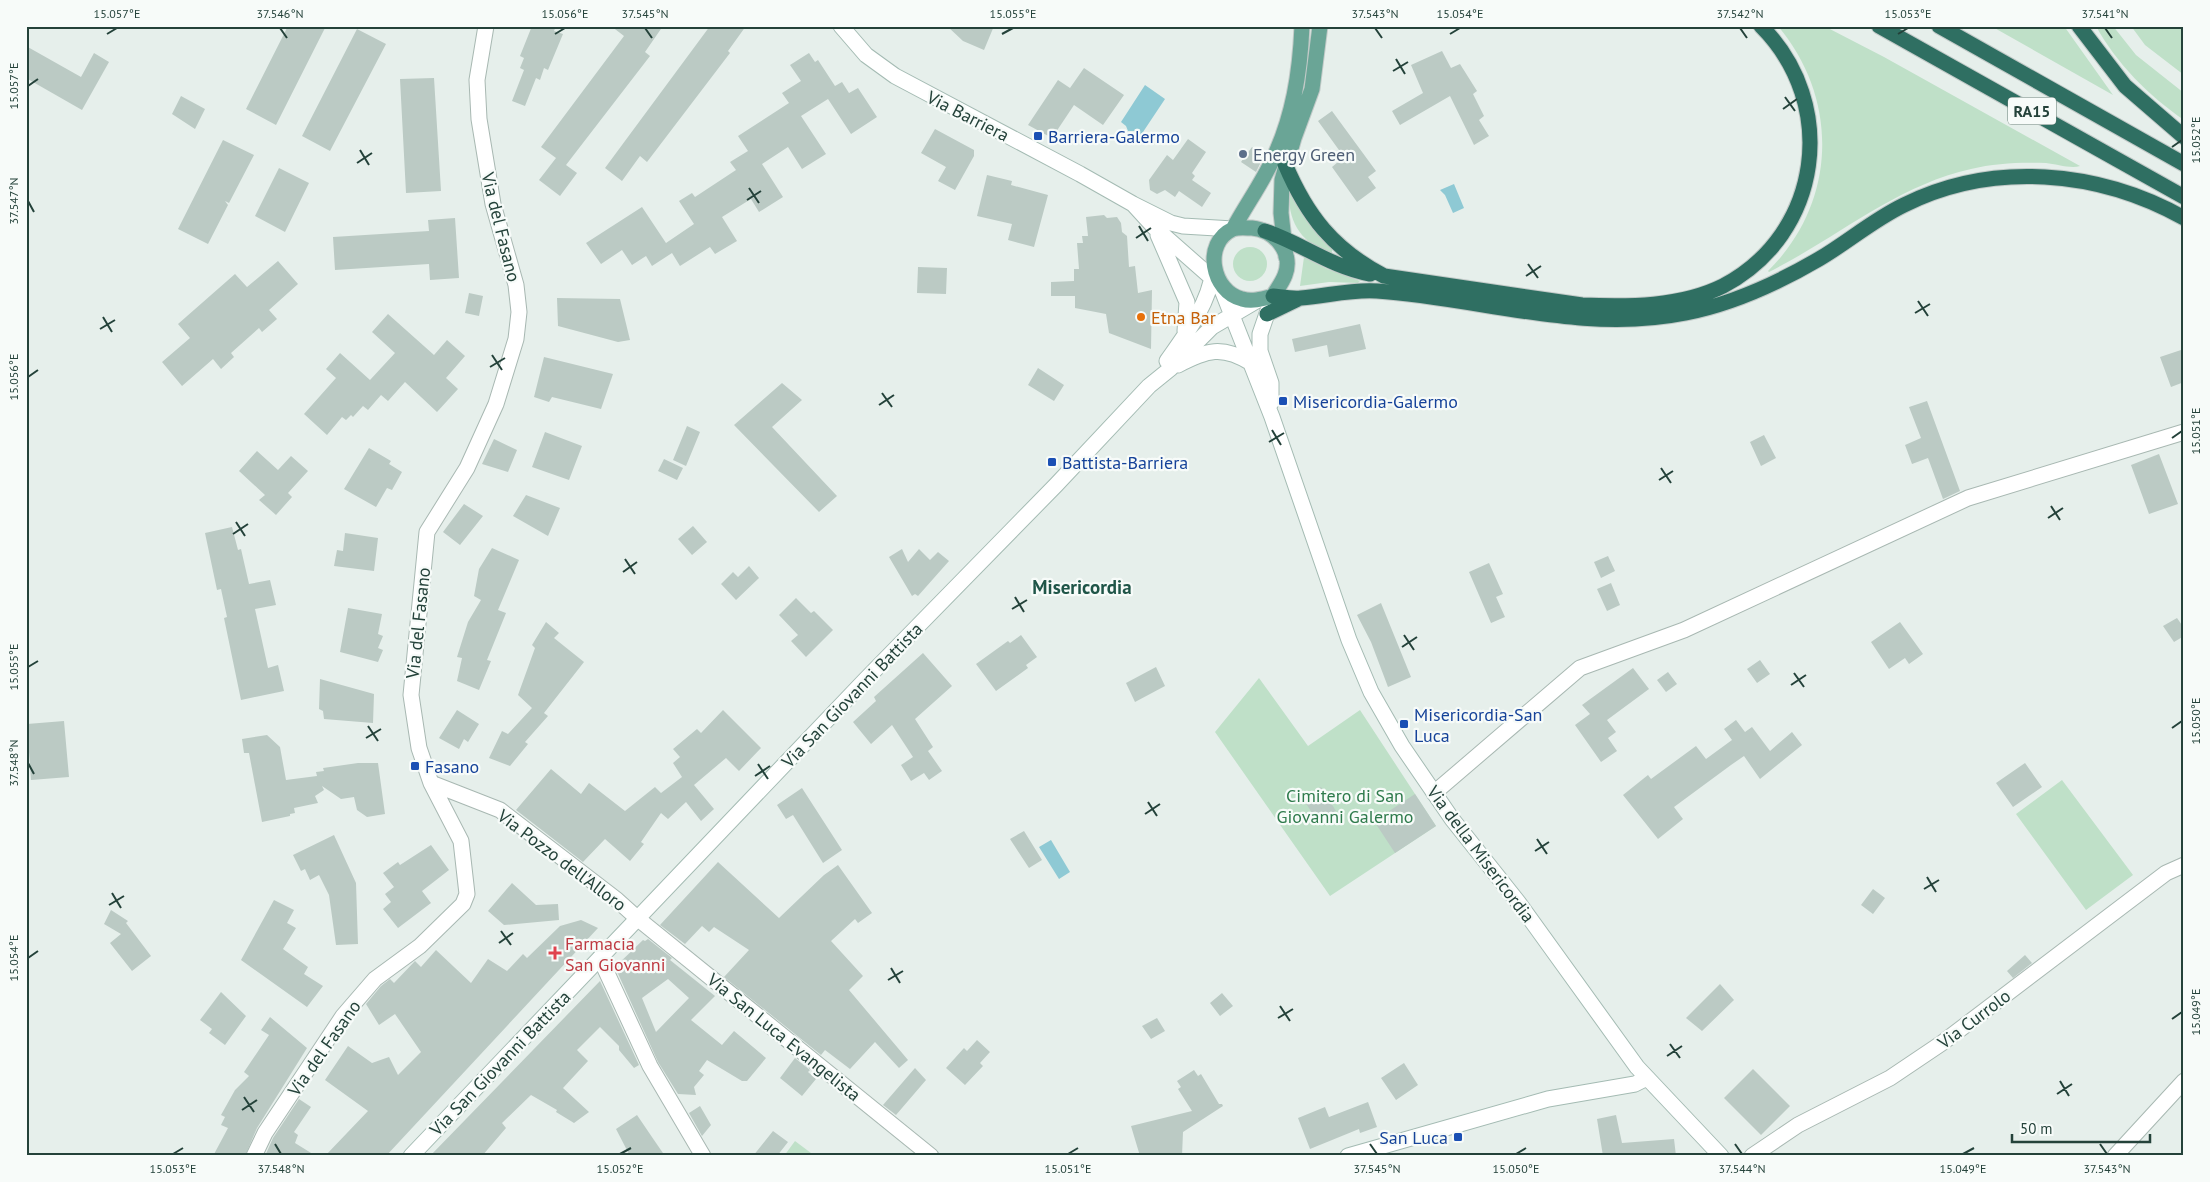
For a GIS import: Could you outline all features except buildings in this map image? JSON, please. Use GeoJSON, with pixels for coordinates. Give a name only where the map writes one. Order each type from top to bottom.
{"type":"FeatureCollection","features":[{"type":"Feature","properties":{"kind":"highway"},"geometry":{"type":"LineString","coordinates":[[1265,231],[1284,237],[1332,264],[1356,271],[1559,302],[1609,306],[1689,299],[1722,286],[1736,278],[1764,256],[1786,229],[1801,197],[1809,161],[1811,142],[1809,118],[1797,77],[1786,57],[1761,26]]}},
{"type":"Feature","properties":{"kind":"highway","name":"RA15"},"geometry":{"type":"LineString","coordinates":[[1879,26],[2184,197]]}},
{"type":"Feature","properties":{"kind":"highway","name":"RA15"},"geometry":{"type":"LineString","coordinates":[[1939,26],[2184,164]]}},
{"type":"Feature","properties":{"kind":"highway"},"geometry":{"type":"LineString","coordinates":[[2079,26],[2125,86],[2184,137]]}},
{"type":"Feature","properties":{"kind":"highway"},"geometry":{"type":"LineString","coordinates":[[1286,164],[1298,192],[1325,233],[1355,260],[1384,276]]}},
{"type":"Feature","properties":{"kind":"highway"},"geometry":{"type":"LineString","coordinates":[[1273,296],[1299,298],[1377,291],[1590,319],[1652,319],[1686,313],[1736,298],[1791,274],[1819,259],[1904,205],[1953,186],[2010,176],[2054,177],[2091,183],[2148,200],[2184,218]]}},
{"type":"Feature","properties":{"kind":"highway"},"geometry":{"type":"LineString","coordinates":[[1267,314],[1299,298]]}},
{"type":"Feature","properties":{"kind":"main road","name":"Via del Fasano"},"geometry":{"type":"LineString","coordinates":[[254,1156],[265,1133],[343,1016],[375,979],[420,946],[463,904],[468,894],[461,842],[431,783],[420,748],[411,695],[427,532],[468,468],[496,404],[516,339],[519,312],[516,285],[493,204],[479,119],[477,80],[486,26]]}},
{"type":"Feature","properties":{"kind":"main road","name":"Via Barriera"},"geometry":{"type":"LineString","coordinates":[[841,26],[866,55],[903,81],[1133,204],[1171,223],[1183,226],[1226,227]]}},
{"type":"Feature","properties":{"kind":"main road"},"geometry":{"type":"LineString","coordinates":[[1272,417],[1216,277],[1214,258],[1226,227],[1244,207],[1272,161],[1289,120],[1298,84],[1302,26]]}},
{"type":"Feature","properties":{"kind":"main road"},"geometry":{"type":"LineString","coordinates":[[1272,417],[1270,383],[1260,351],[1260,334],[1273,296],[1285,274],[1286,257],[1280,196],[1286,164],[1312,89],[1320,26]]}},
{"type":"Feature","properties":{"kind":"main road"},"geometry":{"type":"LineString","coordinates":[[1133,204],[1154,227],[1216,277],[1226,292],[1241,299],[1258,300]]}},
{"type":"Feature","properties":{"kind":"main road"},"geometry":{"type":"LineString","coordinates":[[1154,227],[1186,302],[1185,335]]}},
{"type":"Feature","properties":{"kind":"main road"},"geometry":{"type":"LineString","coordinates":[[1226,227],[1252,228],[1265,231],[1276,238],[1286,257]]}},
{"type":"Feature","properties":{"kind":"main road"},"geometry":{"type":"LineString","coordinates":[[1149,386],[1185,335],[1216,277]]}},
{"type":"Feature","properties":{"kind":"main road"},"geometry":{"type":"LineString","coordinates":[[1149,386],[1170,369],[1212,327],[1258,300],[1273,296]]}},
{"type":"Feature","properties":{"kind":"main road"},"geometry":{"type":"LineString","coordinates":[[1170,369],[1211,351],[1237,354],[1251,363]]}},
{"type":"Feature","properties":{"kind":"main road","name":"Via San Giovanni Battista"},"geometry":{"type":"LineString","coordinates":[[411,1156],[866,678],[1056,485],[1149,386]]}},
{"type":"Feature","properties":{"kind":"main road","name":"Via della Misericordia"},"geometry":{"type":"LineString","coordinates":[[1272,417],[1326,578],[1359,665],[1382,712],[1434,793],[1518,902],[1647,1078]]}},
{"type":"Feature","properties":{"kind":"main road"},"geometry":{"type":"LineString","coordinates":[[1434,793],[1580,668],[1684,630],[1968,498],[2184,432]]}},
{"type":"Feature","properties":{"kind":"main road","name":"Via Pozzo dell'Alloro"},"geometry":{"type":"LineString","coordinates":[[431,783],[500,810],[617,900],[637,918]]}},
{"type":"Feature","properties":{"kind":"main road","name":"Via Currolo"},"geometry":{"type":"LineString","coordinates":[[1752,1156],[1766,1144],[1798,1125],[1890,1078],[1942,1043],[2166,873],[2182,870]]}},
{"type":"Feature","properties":{"kind":"main road","name":"Via San Luca Evangelista"},"geometry":{"type":"LineString","coordinates":[[637,918],[931,1156]]}},
{"type":"Feature","properties":{"kind":"main road"},"geometry":{"type":"LineString","coordinates":[[600,958],[650,1066],[703,1156]]}},
{"type":"Feature","properties":{"kind":"main road"},"geometry":{"type":"LineString","coordinates":[[1348,1156],[1548,1099],[1635,1084],[1647,1078],[1722,1156]]}},
{"type":"Feature","properties":{"kind":"main road"},"geometry":{"type":"LineString","coordinates":[[2115,1156],[2184,1081]]}},
{"type":"Feature","properties":{"kind":"green space"},"geometry":{"type":"Polygon","coordinates":[[[1778,26],[1824,26],[1884,57],[2080,166],[2068,167],[2046,163],[2008,163],[1989,165],[1943,177],[1917,187],[1892,200],[1769,272],[1791,244],[1807,214],[1818,183],[1822,151],[1820,118],[1812,86],[1798,55],[1778,26]]]}},
{"type":"Feature","properties":{"kind":"green space"},"geometry":{"type":"Polygon","coordinates":[[[1991,26],[2064,26],[2113,95],[1991,26]]]}},
{"type":"Feature","properties":{"kind":"green space"},"geometry":{"type":"Polygon","coordinates":[[[2096,26],[2113,26],[2136,55],[2184,93],[2184,120],[2134,78],[2113,53],[2096,26]]]}},
{"type":"Feature","properties":{"kind":"green space"},"geometry":{"type":"Polygon","coordinates":[[[2131,26],[2184,26],[2184,75],[2145,45],[2131,26]]]}},
{"type":"Feature","properties":{"kind":"green space"},"geometry":{"type":"Polygon","coordinates":[[[1289,192],[1291,192],[1313,229],[1332,249],[1332,254],[1312,244],[1299,231],[1291,213],[1289,192]]]}},
{"type":"Feature","properties":{"kind":"green space"},"geometry":{"type":"Polygon","coordinates":[[[1250,247],[1257,248],[1262,252],[1266,257],[1266,271],[1262,276],[1257,280],[1250,281],[1243,280],[1238,276],[1234,271],[1233,264],[1234,257],[1238,252],[1243,248],[1250,247]]]}},
{"type":"Feature","properties":{"kind":"green space"},"geometry":{"type":"Polygon","coordinates":[[[1304,257],[1327,269],[1360,281],[1358,283],[1329,282],[1300,286],[1304,257]]]}},
{"type":"Feature","properties":{"kind":"green space","name":"Cimitero di San Giovanni Galermo"},"geometry":{"type":"Polygon","coordinates":[[[1259,678],[1308,746],[1360,710],[1436,826],[1330,896],[1215,732],[1259,678]]]}},
{"type":"Feature","properties":{"kind":"green space"},"geometry":{"type":"Polygon","coordinates":[[[2062,780],[2133,875],[2086,910],[2016,814],[2062,780]]]}},
{"type":"Feature","properties":{"kind":"green space"},"geometry":{"type":"Polygon","coordinates":[[[795,1141],[815,1156],[784,1156],[795,1141]]]}},
{"type":"Feature","properties":{"kind":"water"},"geometry":{"type":"Polygon","coordinates":[[[1145,85],[1165,99],[1141,135],[1134,131],[1128,131],[1121,122],[1145,85]]]}},
{"type":"Feature","properties":{"kind":"water"},"geometry":{"type":"Polygon","coordinates":[[[1454,184],[1464,208],[1453,213],[1445,195],[1440,190],[1454,184]]]}},
{"type":"Feature","properties":{"kind":"water"},"geometry":{"type":"Polygon","coordinates":[[[1051,840],[1070,872],[1059,879],[1039,847],[1051,840]]]}},
{"type":"Feature","properties":{"kind":"place","name":"Barriera-Galermo"},"geometry":{"type":"Point","coordinates":[1038,136]}},
{"type":"Feature","properties":{"kind":"place","name":"Energy Green"},"geometry":{"type":"Point","coordinates":[1243,154]}},
{"type":"Feature","properties":{"kind":"place","name":"Etna Bar"},"geometry":{"type":"Point","coordinates":[1141,317]}},
{"type":"Feature","properties":{"kind":"place","name":"Misericordia-Galermo"},"geometry":{"type":"Point","coordinates":[1283,401]}},
{"type":"Feature","properties":{"kind":"place","name":"Battista-Barriera"},"geometry":{"type":"Point","coordinates":[1052,462]}},
{"type":"Feature","properties":{"kind":"place","name":"Misericordia-San Luca"},"geometry":{"type":"Point","coordinates":[1404,724]}},
{"type":"Feature","properties":{"kind":"place","name":"Fasano"},"geometry":{"type":"Point","coordinates":[415,766]}},
{"type":"Feature","properties":{"kind":"place","name":"Farmacia San Giovanni"},"geometry":{"type":"Point","coordinates":[555,953]}},
{"type":"Feature","properties":{"kind":"place","name":"San Luca"},"geometry":{"type":"Point","coordinates":[1458,1137]}},
{"type":"Feature","properties":{"kind":"district","name":"Misericordia"},"geometry":{"type":"Point","coordinates":[1082,587]}}]}
